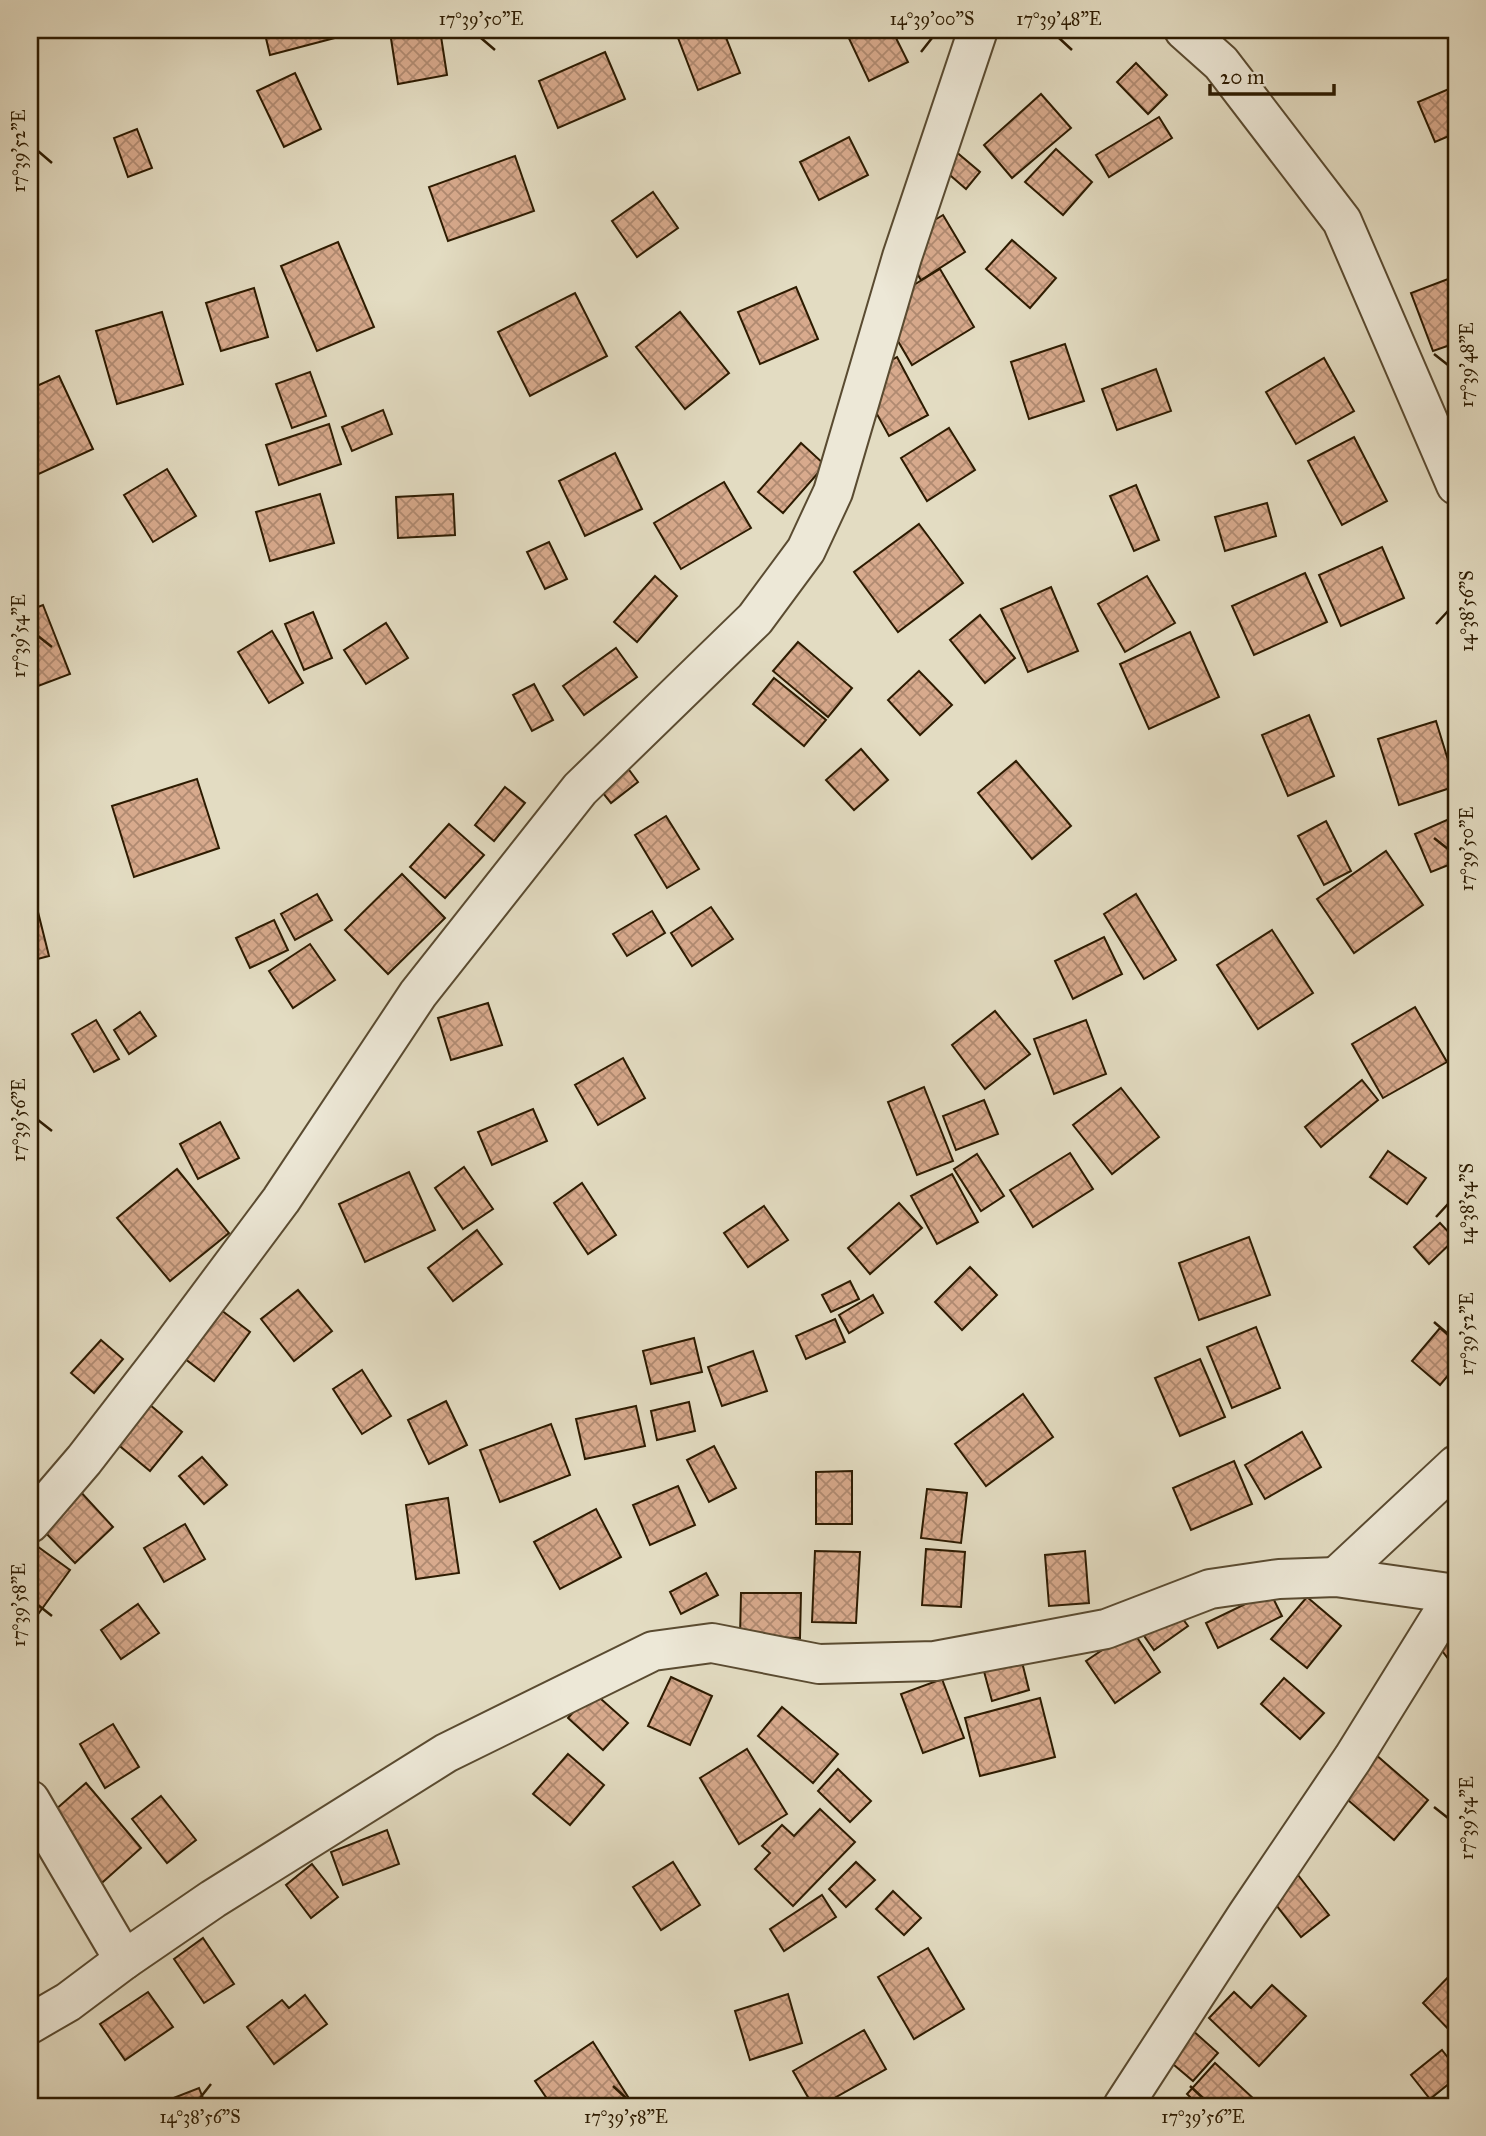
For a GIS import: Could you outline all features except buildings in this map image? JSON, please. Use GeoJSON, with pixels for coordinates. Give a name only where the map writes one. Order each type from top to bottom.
{"type":"FeatureCollection","features":[{"type":"Feature","properties":{"kind":"street"},"geometry":{"type":"LineString","coordinates":[[30,1523],[84,1460],[257,1232],[418,994],[572,800],[755,619],[806,550],[833,492],[902,257],[978,30]]}},
{"type":"Feature","properties":{"kind":"street"},"geometry":{"type":"LineString","coordinates":[[1184,30],[1221,63],[1342,221],[1456,485]]}},
{"type":"Feature","properties":{"kind":"street"},"geometry":{"type":"LineString","coordinates":[[1336,1577],[1456,1465]]}},
{"type":"Feature","properties":{"kind":"street"},"geometry":{"type":"LineString","coordinates":[[30,2024],[68,2001],[124,1959],[214,1899],[446,1753],[653,1651],[712,1643],[819,1664],[935,1661],[1106,1629],[1210,1589],[1279,1579],[1336,1577],[1456,1594],[1353,1758],[1123,2106]]}},
{"type":"Feature","properties":{"kind":"street"},"geometry":{"type":"LineString","coordinates":[[30,1800],[124,1959]]}}]}
